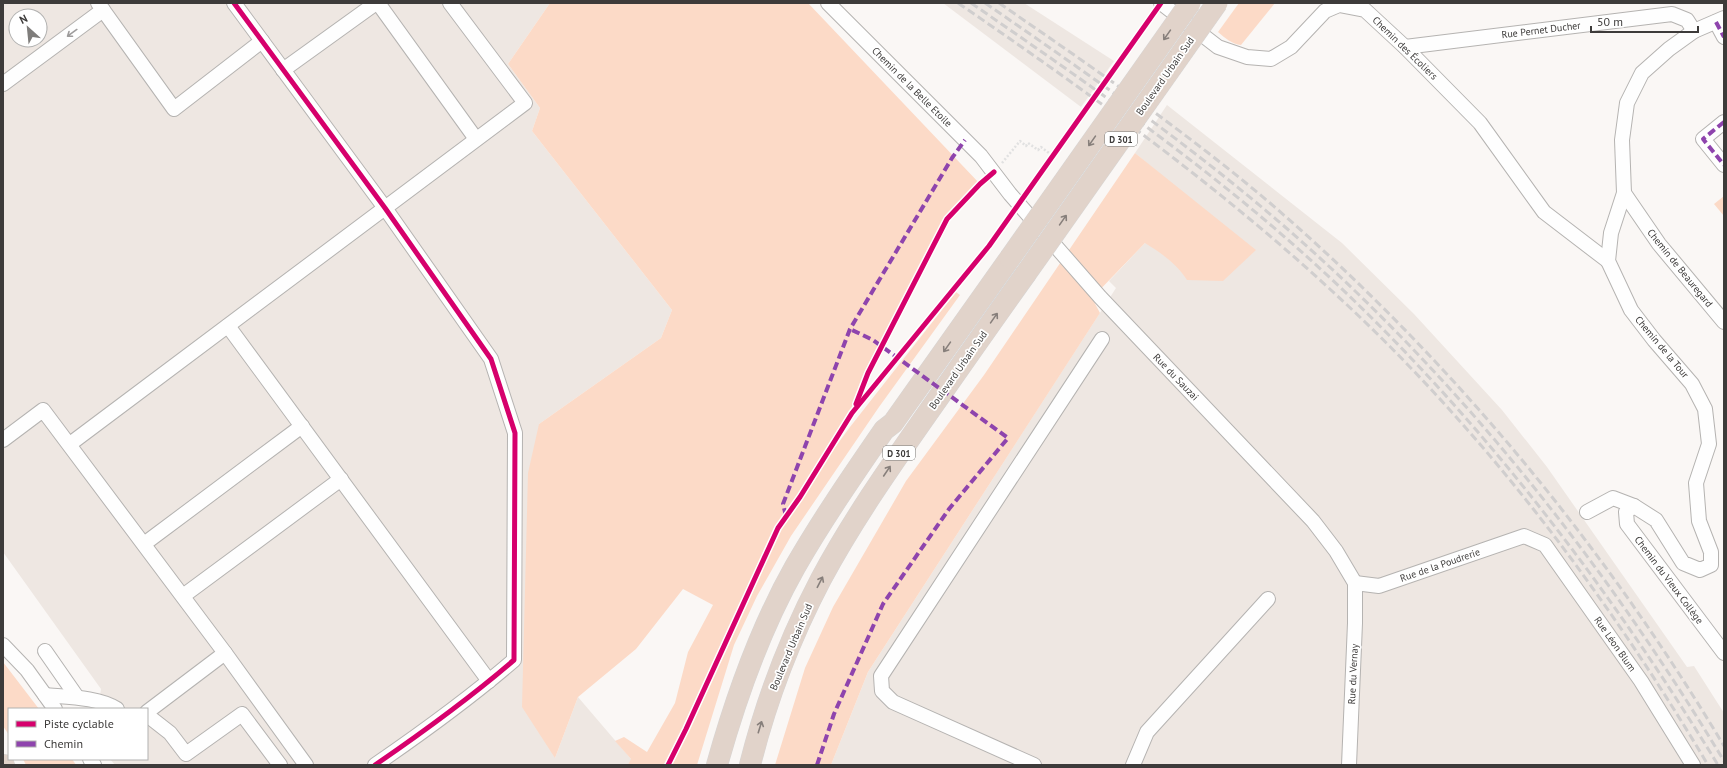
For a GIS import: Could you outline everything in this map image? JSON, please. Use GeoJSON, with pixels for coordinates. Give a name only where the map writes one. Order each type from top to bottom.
{"type":"FeatureCollection","features":[{"type":"Feature","properties":{"kind":"highway","name":"D 301"},"geometry":{"type":"LineString","coordinates":[[730,765],[748,704],[761,668],[790,600],[839,512],[890,434],[893,423],[1190,3]]}},
{"type":"Feature","properties":{"kind":"highway","name":"Boulevard Urbain Sud"},"geometry":{"type":"LineString","coordinates":[[750,765],[768,703],[791,642],[834,555],[887,472],[1217,3]]}},
{"type":"Feature","properties":{"kind":"highway"},"geometry":{"type":"LineString","coordinates":[[703,765],[715,723],[738,660],[759,611],[785,562],[822,503],[874,430],[893,423]]}},
{"type":"Feature","properties":{"kind":"highway"},"geometry":{"type":"LineString","coordinates":[[717,765],[750,663],[780,596],[798,562],[831,508],[884,430],[893,423]]}},
{"type":"Feature","properties":{"kind":"street"},"geometry":{"type":"LineString","coordinates":[[234,3],[385,208],[491,359],[514,433],[514,660],[430,726],[375,765]]}},
{"type":"Feature","properties":{"kind":"street"},"geometry":{"type":"LineString","coordinates":[[283,70],[377,3],[476,139]]}},
{"type":"Feature","properties":{"kind":"street"},"geometry":{"type":"LineString","coordinates":[[70,444],[525,103],[450,3]]}},
{"type":"Feature","properties":{"kind":"street","name":"Chemin de la Belle Etoile"},"geometry":{"type":"LineString","coordinates":[[828,3],[981,156],[994,172]]}},
{"type":"Feature","properties":{"kind":"street","name":"Chemin des Écoliers"},"geometry":{"type":"LineString","coordinates":[[1161,3],[1218,47],[1247,57],[1271,59],[1291,47],[1325,11],[1339,5],[1365,10],[1405,46],[1480,123],[1544,212],[1608,261]]}},
{"type":"Feature","properties":{"kind":"street"},"geometry":{"type":"LineString","coordinates":[[3,84],[101,7],[174,109],[262,41]]}},
{"type":"Feature","properties":{"kind":"street","name":"Rue Pernet Ducher"},"geometry":{"type":"LineString","coordinates":[[1405,46],[1669,9],[1687,20],[1694,31]]}},
{"type":"Feature","properties":{"kind":"street"},"geometry":{"type":"LineString","coordinates":[[1608,261],[1611,233],[1624,193],[1622,140],[1628,103],[1642,73],[1668,49],[1694,31],[1720,20],[1724,37]]}},
{"type":"Feature","properties":{"kind":"street"},"geometry":{"type":"LineString","coordinates":[[1724,122],[1703,139],[1724,165]]}},
{"type":"Feature","properties":{"kind":"street","name":"Rue du Sauzai"},"geometry":{"type":"LineString","coordinates":[[994,172],[1010,194],[1100,297],[1313,520],[1336,551],[1355,583]]}},
{"type":"Feature","properties":{"kind":"street","name":"Chemin de Beauregard"},"geometry":{"type":"LineString","coordinates":[[1624,193],[1659,244],[1724,322]]}},
{"type":"Feature","properties":{"kind":"street","name":"Chemin de la Tour"},"geometry":{"type":"LineString","coordinates":[[1587,512],[1614,498],[1634,506],[1656,520],[1683,563],[1700,570],[1711,565],[1711,552],[1699,521],[1696,483],[1710,444],[1705,409],[1692,384],[1654,340],[1631,310],[1608,261]]}},
{"type":"Feature","properties":{"kind":"street"},"geometry":{"type":"LineString","coordinates":[[228,326],[489,681]]}},
{"type":"Feature","properties":{"kind":"street"},"geometry":{"type":"LineString","coordinates":[[1034,765],[893,702],[882,692],[881,676],[1102,339]]}},
{"type":"Feature","properties":{"kind":"street"},"geometry":{"type":"LineString","coordinates":[[3,440],[43,410],[70,444],[306,765]]}},
{"type":"Feature","properties":{"kind":"street"},"geometry":{"type":"LineString","coordinates":[[144,544],[302,426]]}},
{"type":"Feature","properties":{"kind":"street"},"geometry":{"type":"LineString","coordinates":[[182,596],[341,479]]}},
{"type":"Feature","properties":{"kind":"street","name":"Chemin du Vieux Collège"},"geometry":{"type":"LineString","coordinates":[[1634,506],[1626,512],[1627,524],[1724,653]]}},
{"type":"Feature","properties":{"kind":"street","name":"Rue de la Poudrerie"},"geometry":{"type":"LineString","coordinates":[[1355,583],[1379,586],[1524,536]]}},
{"type":"Feature","properties":{"kind":"street","name":"Rue Léon Blum"},"geometry":{"type":"LineString","coordinates":[[1524,536],[1545,545],[1641,681],[1693,765]]}},
{"type":"Feature","properties":{"kind":"street","name":"Rue du Vernay"},"geometry":{"type":"LineString","coordinates":[[1349,765],[1355,623],[1355,583]]}},
{"type":"Feature","properties":{"kind":"street"},"geometry":{"type":"LineString","coordinates":[[1133,765],[1147,732],[1268,599]]}},
{"type":"Feature","properties":{"kind":"street"},"geometry":{"type":"LineString","coordinates":[[3,645],[27,670],[54,708]]}},
{"type":"Feature","properties":{"kind":"street"},"geometry":{"type":"LineString","coordinates":[[46,651],[77,697]]}},
{"type":"Feature","properties":{"kind":"street"},"geometry":{"type":"LineString","coordinates":[[148,711],[225,654]]}},
{"type":"Feature","properties":{"kind":"street"},"geometry":{"type":"LineString","coordinates":[[45,695],[77,697],[111,705],[116,708]]}},
{"type":"Feature","properties":{"kind":"street"},"geometry":{"type":"LineString","coordinates":[[148,716],[170,733],[186,754],[242,714],[280,765]]}},
{"type":"Feature","properties":{"kind":"path"},"geometry":{"type":"LineString","coordinates":[[1004,161],[1020,141],[1026,146],[1028,143],[1038,150],[1041,147],[1053,156]]}},
{"type":"Feature","properties":{"kind":"shaded area"},"geometry":{"type":"Polygon","coordinates":[[[3,3],[550,3],[508,64],[540,108],[532,131],[672,310],[661,338],[539,424],[555,758],[578,697],[631,759],[634,765],[115,765],[111,760],[148,760],[148,708],[98,708],[101,689],[3,552],[3,3]]]}},
{"type":"Feature","properties":{"kind":"shaded area"},"geometry":{"type":"Polygon","coordinates":[[[550,3],[808,3],[980,184],[951,215],[852,413],[789,510],[850,427],[956,292],[960,295],[879,407],[791,536],[757,596],[734,645],[697,765],[628,765],[631,759],[615,741],[624,737],[647,752],[675,703],[688,652],[713,605],[683,589],[636,649],[578,697],[555,758],[522,707],[528,473],[539,424],[661,338],[672,310],[532,131],[540,108],[508,64],[550,3]]]}},
{"type":"Feature","properties":{"kind":"shaded area"},"geometry":{"type":"Polygon","coordinates":[[[943,3],[1024,3],[1114,61],[1081,107],[943,3]]]}},
{"type":"Feature","properties":{"kind":"shaded area"},"geometry":{"type":"Polygon","coordinates":[[[1239,3],[1275,3],[1241,45],[1232,42],[1218,32],[1239,3]]]}},
{"type":"Feature","properties":{"kind":"shaded area"},"geometry":{"type":"Polygon","coordinates":[[[1167,105],[1342,243],[1414,314],[1502,410],[1547,467],[1687,667],[1694,666],[1724,713],[1724,765],[831,765],[868,672],[1116,288],[1109,281],[1145,243],[1179,190],[1135,153],[1167,105]]]}},
{"type":"Feature","properties":{"kind":"shaded area"},"geometry":{"type":"Polygon","coordinates":[[[1135,153],[1256,250],[1223,281],[1187,280],[1173,263],[1145,243],[1092,298],[1100,313],[868,672],[831,765],[775,765],[805,668],[833,607],[906,481],[984,375],[1135,153]]]}},
{"type":"Feature","properties":{"kind":"shaded area"},"geometry":{"type":"Polygon","coordinates":[[[1724,196],[1724,216],[1714,204],[1724,196]]]}},
{"type":"Feature","properties":{"kind":"shaded area"},"geometry":{"type":"Polygon","coordinates":[[[3,662],[38,708],[8,708],[8,734],[3,726],[3,662]]]}},
{"type":"Feature","properties":{"kind":"shaded area"},"geometry":{"type":"Polygon","coordinates":[[[24,760],[73,760],[76,765],[26,765],[24,760]]]}},
{"type":"Feature","properties":{"kind":"railway"},"geometry":{"type":"LineString","coordinates":[[958,3],[1055,70],[1197,176],[1288,252],[1387,343],[1439,398],[1489,455],[1537,514],[1627,637],[1708,765]]}},
{"type":"Feature","properties":{"kind":"railway"},"geometry":{"type":"LineString","coordinates":[[971,3],[1142,123],[1265,220],[1364,310],[1422,369],[1477,431],[1580,559],[1674,695],[1718,765]]}},
{"type":"Feature","properties":{"kind":"railway"},"geometry":{"type":"LineString","coordinates":[[985,3],[1152,121],[1272,215],[1370,306],[1428,365],[1483,426],[1536,490],[1586,555],[1634,622],[1724,761]]}},
{"type":"Feature","properties":{"kind":"railway"},"geometry":{"type":"LineString","coordinates":[[999,3],[1138,100],[1238,176],[1336,262],[1400,325],[1461,389],[1519,456],[1574,525],[1627,597],[1677,670],[1724,746]]}},
{"type":"Feature","properties":{"kind":"marked path"},"geometry":{"type":"LineString","coordinates":[[1716,22],[1724,37]]}},
{"type":"Feature","properties":{"kind":"marked path"},"geometry":{"type":"LineString","coordinates":[[1724,122],[1703,139],[1724,165]]}},
{"type":"Feature","properties":{"kind":"marked path"},"geometry":{"type":"LineString","coordinates":[[786,516],[783,504],[850,329],[952,158],[965,140]]}},
{"type":"Feature","properties":{"kind":"marked path"},"geometry":{"type":"LineString","coordinates":[[817,765],[834,714],[883,604],[949,509],[1008,438],[873,340],[850,329]]}},
{"type":"Feature","properties":{"kind":"cycle path"},"geometry":{"type":"LineString","coordinates":[[234,3],[385,208],[491,359],[515,433],[514,660],[446,714],[375,765]]}},
{"type":"Feature","properties":{"kind":"cycle path"},"geometry":{"type":"LineString","coordinates":[[668,765],[778,528],[800,497],[852,413],[989,246],[1161,3]]}},
{"type":"Feature","properties":{"kind":"cycle path"},"geometry":{"type":"LineString","coordinates":[[856,404],[868,373],[947,219],[980,184],[994,172]]}}]}
